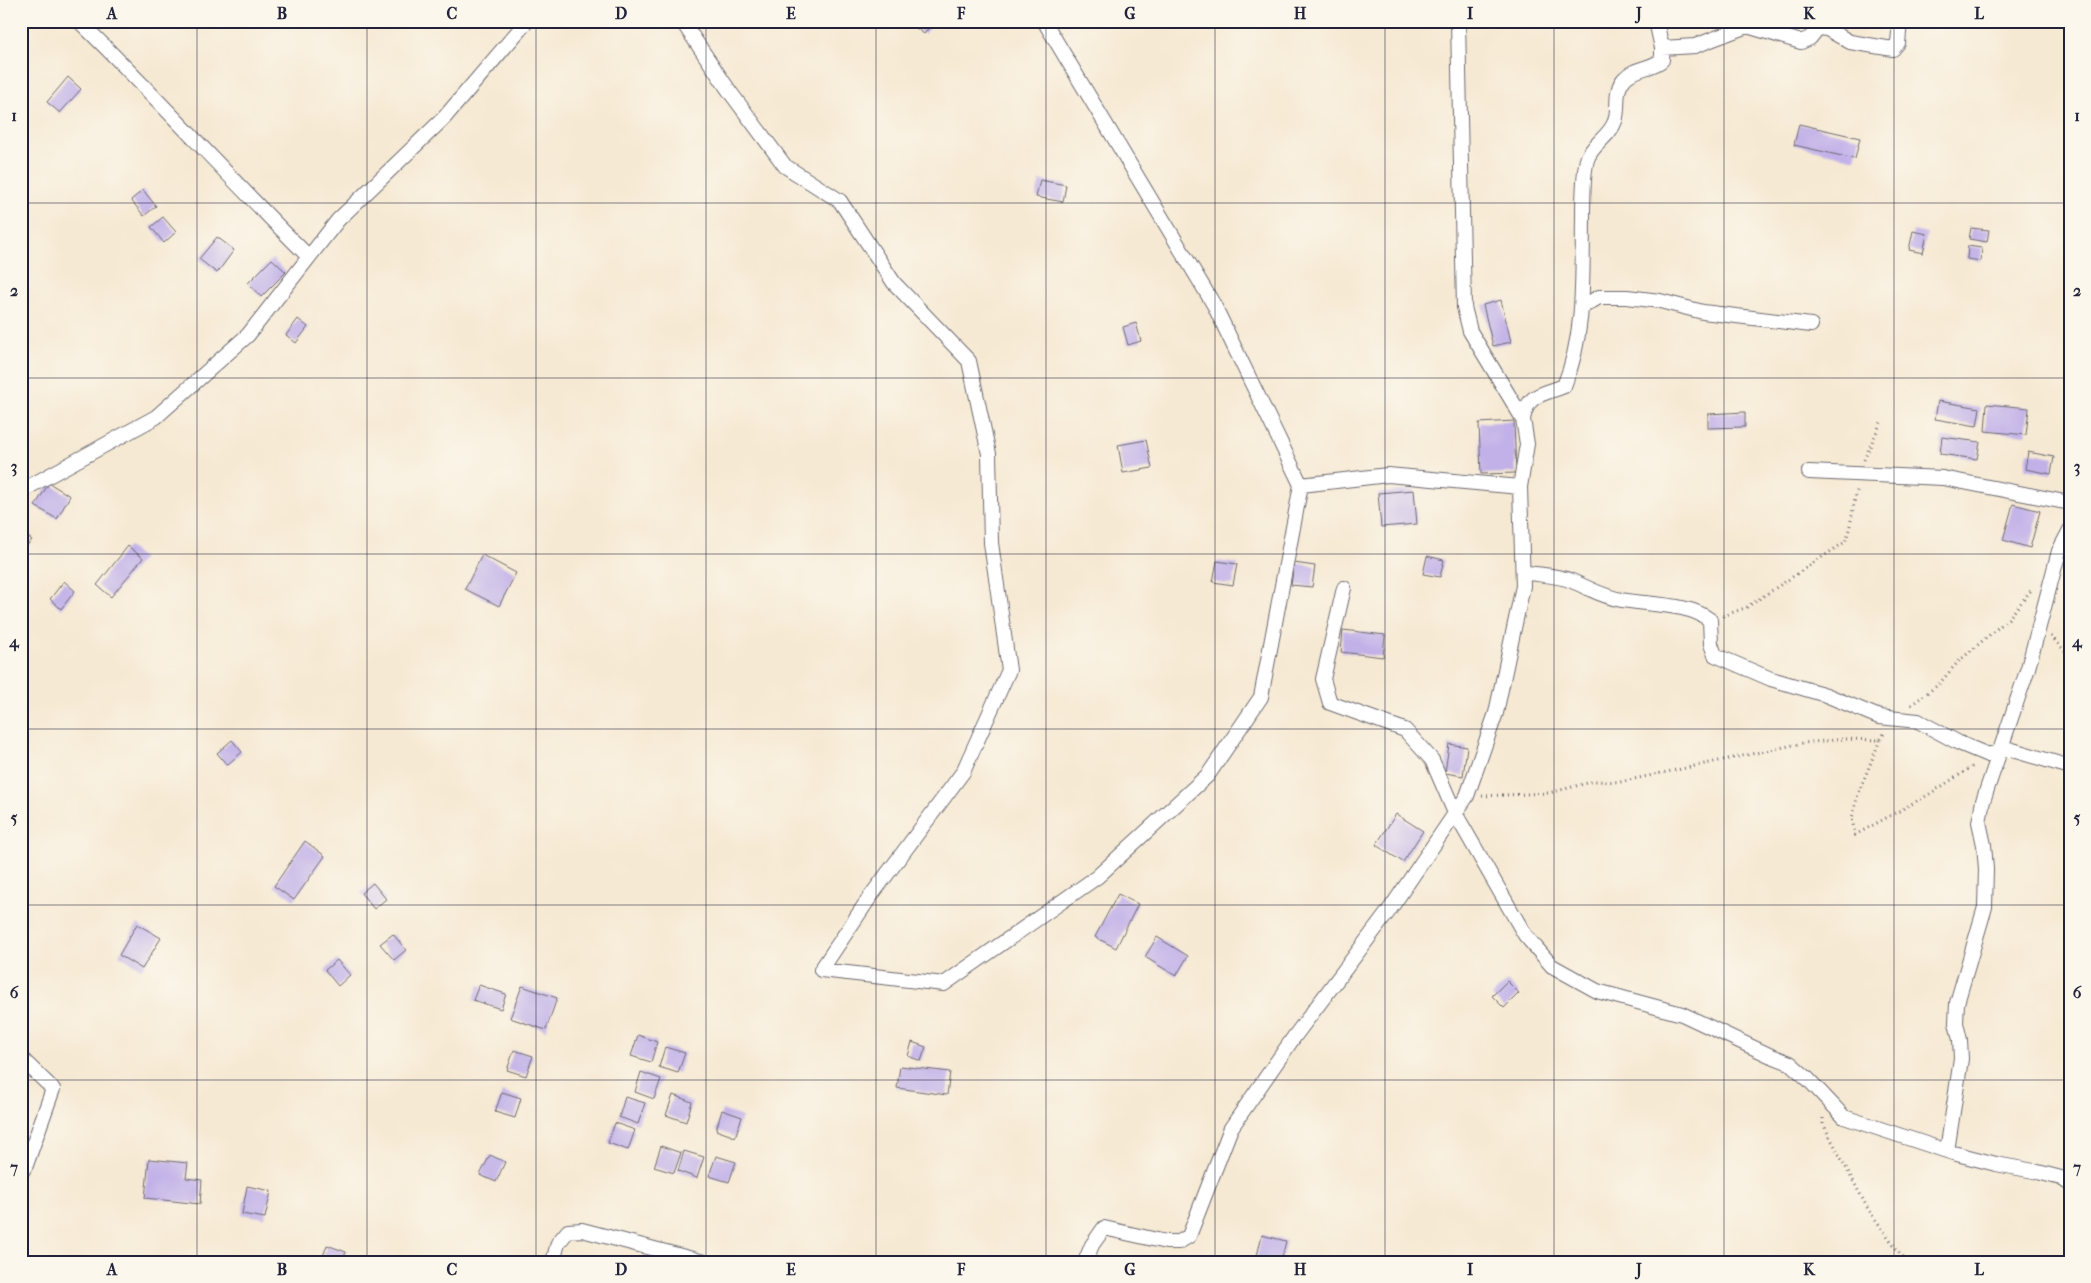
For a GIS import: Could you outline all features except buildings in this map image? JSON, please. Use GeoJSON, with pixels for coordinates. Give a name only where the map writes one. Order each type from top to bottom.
{"type":"FeatureCollection","features":[{"type":"Feature","properties":{"kind":"street"},"geometry":{"type":"LineString","coordinates":[[80,21],[309,257]]}},
{"type":"Feature","properties":{"kind":"street"},"geometry":{"type":"LineString","coordinates":[[21,491],[156,417],[248,335],[338,220],[444,118],[527,21]]}},
{"type":"Feature","properties":{"kind":"street"},"geometry":{"type":"LineString","coordinates":[[682,21],[730,92],[785,166],[840,201],[894,283],[969,362],[989,454],[991,542],[1010,670],[963,772],[870,897],[821,970],[944,984],[1097,877],[1208,775],[1261,696],[1301,485],[1214,305],[1044,21]]}},
{"type":"Feature","properties":{"kind":"street"},"geometry":{"type":"LineString","coordinates":[[1085,1262],[1092,1245],[1104,1228],[1166,1242],[1179,1242],[1189,1236],[1231,1128],[1294,1037],[1388,912],[1467,796],[1496,713],[1523,586],[1520,487],[1527,444],[1523,419],[1470,331],[1464,307],[1458,21]]}},
{"type":"Feature","properties":{"kind":"street"},"geometry":{"type":"LineString","coordinates":[[1523,419],[1526,406],[1534,397],[1564,386],[1571,368],[1582,307],[1583,200],[1587,158],[1607,136],[1615,120],[1618,88],[1624,78],[1629,74],[1655,66],[1662,60],[1662,48],[1656,21]]}},
{"type":"Feature","properties":{"kind":"street"},"geometry":{"type":"LineString","coordinates":[[1662,48],[1695,46],[1747,26],[1802,42],[1810,38],[1818,28],[1827,29],[1850,42],[1893,49],[1898,43],[1900,21]]}},
{"type":"Feature","properties":{"kind":"street"},"geometry":{"type":"LineString","coordinates":[[1582,307],[1598,297],[1627,297],[1660,301],[1703,312],[1811,326]]}},
{"type":"Feature","properties":{"kind":"street"},"geometry":{"type":"LineString","coordinates":[[1809,472],[1943,478],[2070,503]]}},
{"type":"Feature","properties":{"kind":"street"},"geometry":{"type":"LineString","coordinates":[[1301,485],[1388,475],[1520,487]]}},
{"type":"Feature","properties":{"kind":"street"},"geometry":{"type":"LineString","coordinates":[[1947,1151],[1960,1059],[1960,1040],[1956,1023],[1958,1003],[1985,907],[1986,869],[1984,845],[1979,822],[1983,801],[2028,668],[2059,551],[2070,530]]}},
{"type":"Feature","properties":{"kind":"street"},"geometry":{"type":"LineString","coordinates":[[1523,572],[1570,580],[1598,594],[1622,600],[1686,609],[1702,614],[1710,620],[1711,644],[1715,655],[1771,679],[1826,695],[1879,717],[1918,721],[1959,743],[1988,755],[2009,749],[2070,767]]}},
{"type":"Feature","properties":{"kind":"street"},"geometry":{"type":"LineString","coordinates":[[1344,588],[1323,680],[1330,703],[1405,730],[1432,760],[1455,814],[1525,935],[1552,966],[1598,991],[1682,1014],[1790,1063],[1844,1117],[1947,1151],[1996,1164],[2034,1170],[2061,1178],[2070,1184]]}},
{"type":"Feature","properties":{"kind":"street"},"geometry":{"type":"LineString","coordinates":[[21,1058],[53,1088],[26,1165],[21,1173]]}},
{"type":"Feature","properties":{"kind":"street"},"geometry":{"type":"LineString","coordinates":[[553,1262],[558,1243],[568,1230],[582,1230],[704,1262]]}},
{"type":"Feature","properties":{"kind":"path"},"geometry":{"type":"LineString","coordinates":[[1710,620],[1747,607],[1845,542],[1849,531],[1853,500],[1862,474],[1865,455],[1881,422]]}},
{"type":"Feature","properties":{"kind":"path"},"geometry":{"type":"LineString","coordinates":[[2000,751],[1855,835],[1852,818],[1858,794],[1880,740],[1892,718],[1938,685],[1958,662],[2008,619],[2036,585],[2054,575]]}},
{"type":"Feature","properties":{"kind":"path"},"geometry":{"type":"LineString","coordinates":[[2040,624],[2070,657]]}},
{"type":"Feature","properties":{"kind":"path"},"geometry":{"type":"LineString","coordinates":[[1467,796],[1549,793],[1595,782],[1620,782],[1803,743],[1844,739],[1880,740]]}},
{"type":"Feature","properties":{"kind":"path"},"geometry":{"type":"LineString","coordinates":[[1820,1091],[1823,1124],[1868,1209],[1906,1262]]}}]}
